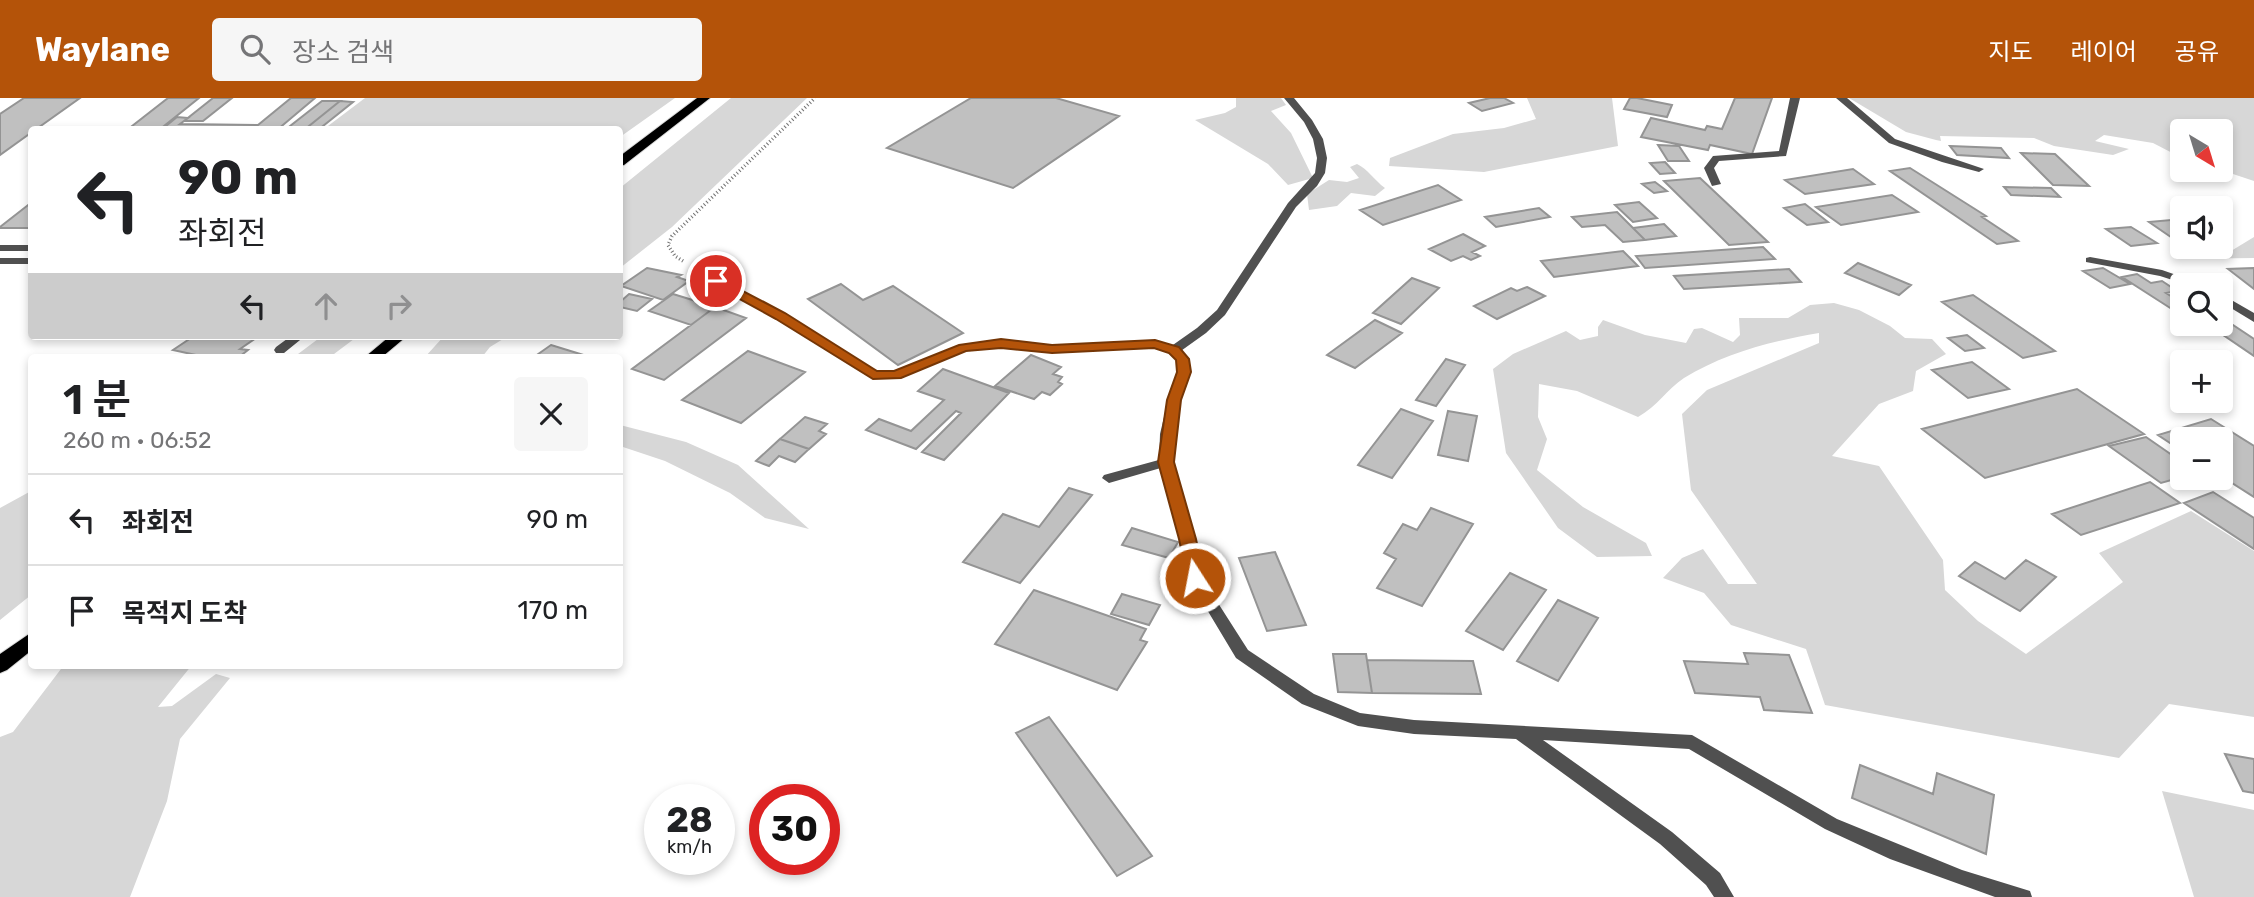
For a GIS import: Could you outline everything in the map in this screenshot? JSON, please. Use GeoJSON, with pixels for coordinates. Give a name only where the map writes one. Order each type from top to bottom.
{"type":"FeatureCollection","features":[{"type":"Feature","properties":{"kind":"main road"},"geometry":{"type":"LineString","coordinates":[[623,160],[704,98]]}},
{"type":"Feature","properties":{"kind":"main road"},"geometry":{"type":"LineString","coordinates":[[377,354],[394,340]]}},
{"type":"Feature","properties":{"kind":"main road"},"geometry":{"type":"LineString","coordinates":[[0,665],[28,642]]}},
{"type":"Feature","properties":{"kind":"street"},"geometry":{"type":"LineString","coordinates":[[1174,350],[1203,331],[1219,315],[1278,224],[1301,193],[1317,180],[1321,171],[1322,152],[1319,139],[1304,114],[1289,98]]}},
{"type":"Feature","properties":{"kind":"street"},"geometry":{"type":"LineString","coordinates":[[1716,184],[1709,168],[1716,158],[1783,154],[1794,98]]}},
{"type":"Feature","properties":{"kind":"street"},"geometry":{"type":"LineString","coordinates":[[1841,98],[1892,141],[1979,169]]}},
{"type":"Feature","properties":{"kind":"street"},"geometry":{"type":"LineString","coordinates":[[0,248],[28,248]]}},
{"type":"Feature","properties":{"kind":"street"},"geometry":{"type":"LineString","coordinates":[[2090,260],[2170,276]]}},
{"type":"Feature","properties":{"kind":"street"},"geometry":{"type":"LineString","coordinates":[[0,261],[28,261]]}},
{"type":"Feature","properties":{"kind":"street"},"geometry":{"type":"LineString","coordinates":[[695,270],[781,316],[873,375],[896,375],[964,348],[1001,344],[1052,349],[1155,344],[1174,350],[1182,359],[1184,372],[1174,400],[1166,462],[1188,539],[1195,578],[1241,654],[1308,699],[1358,719],[1414,727],[1692,742],[1831,824],[1909,858],[2024,897]]}},
{"type":"Feature","properties":{"kind":"street"},"geometry":{"type":"LineString","coordinates":[[2233,305],[2254,318]]}},
{"type":"Feature","properties":{"kind":"street"},"geometry":{"type":"LineString","coordinates":[[280,350],[294,340]]}},
{"type":"Feature","properties":{"kind":"street"},"geometry":{"type":"LineString","coordinates":[[1109,478],[1166,462]]}},
{"type":"Feature","properties":{"kind":"street"},"geometry":{"type":"LineString","coordinates":[[1519,732],[1666,838],[1713,879],[1725,897]]}},
{"type":"Feature","properties":{"kind":"path"},"geometry":{"type":"LineString","coordinates":[[695,270],[675,256],[668,245],[672,236],[815,98]]}},
{"type":"Feature","properties":{"kind":"shaded area"},"geometry":{"type":"Polygon","coordinates":[[[365,98],[675,98],[623,135],[623,126],[328,126],[365,98]]]}},
{"type":"Feature","properties":{"kind":"shaded area"},"geometry":{"type":"Polygon","coordinates":[[[731,98],[807,98],[672,227],[623,266],[623,186],[731,98]]]}},
{"type":"Feature","properties":{"kind":"shaded area"},"geometry":{"type":"Polygon","coordinates":[[[1236,98],[1281,98],[1286,105],[1271,111],[1291,133],[1313,178],[1288,185],[1268,164],[1195,120],[1225,113],[1236,107],[1236,98]]]}},
{"type":"Feature","properties":{"kind":"shaded area"},"geometry":{"type":"Polygon","coordinates":[[[1527,98],[1612,98],[1618,146],[1484,172],[1389,166],[1390,158],[1453,134],[1504,128],[1536,119],[1527,98]]]}},
{"type":"Feature","properties":{"kind":"shaded area"},"geometry":{"type":"Polygon","coordinates":[[[1849,98],[2254,98],[2254,181],[2233,174],[2233,119],[2170,119],[2170,152],[2153,143],[2104,135],[2095,141],[2129,149],[2113,155],[2054,146],[2034,138],[1940,136],[1941,141],[1906,132],[1849,98]]]}},
{"type":"Feature","properties":{"kind":"shaded area"},"geometry":{"type":"Polygon","coordinates":[[[1357,164],[1385,188],[1375,196],[1351,193],[1337,206],[1309,210],[1307,194],[1329,180],[1347,182],[1359,178],[1350,167],[1357,164]]]}},
{"type":"Feature","properties":{"kind":"shaded area"},"geometry":{"type":"Polygon","coordinates":[[[2254,237],[2254,258],[2233,258],[2233,250],[2254,237]]]}},
{"type":"Feature","properties":{"kind":"shaded area"},"geometry":{"type":"Polygon","coordinates":[[[1834,303],[1859,310],[1890,326],[1905,338],[1932,339],[1946,354],[1916,371],[1913,391],[1879,404],[1832,456],[1879,466],[1943,560],[1945,590],[1978,621],[2026,654],[2123,582],[2099,553],[2191,511],[2254,551],[2254,717],[2169,704],[2119,758],[1825,705],[1806,649],[1731,625],[1704,593],[1663,578],[1682,558],[1703,549],[1728,584],[1757,584],[1691,490],[1682,414],[1707,390],[1819,343],[1819,333],[1766,344],[1700,369],[1672,387],[1638,417],[1577,391],[1539,384],[1538,417],[1547,439],[1537,470],[1583,507],[1646,543],[1652,556],[1597,557],[1558,528],[1506,453],[1493,369],[1513,354],[1566,331],[1580,340],[1598,336],[1598,327],[1603,320],[1645,335],[1686,343],[1694,329],[1702,328],[1733,342],[1740,335],[1739,318],[1788,318],[1810,305],[1834,303]]]}},
{"type":"Feature","properties":{"kind":"shaded area"},"geometry":{"type":"Polygon","coordinates":[[[317,340],[353,340],[334,354],[298,354],[317,340]]]}},
{"type":"Feature","properties":{"kind":"shaded area"},"geometry":{"type":"Polygon","coordinates":[[[440,340],[501,340],[484,354],[428,354],[440,340]]]}},
{"type":"Feature","properties":{"kind":"shaded area"},"geometry":{"type":"Polygon","coordinates":[[[623,426],[686,442],[738,465],[809,529],[765,518],[730,493],[665,461],[623,447],[623,426]]]}},
{"type":"Feature","properties":{"kind":"shaded area"},"geometry":{"type":"Polygon","coordinates":[[[28,493],[28,597],[0,620],[0,508],[28,493]]]}},
{"type":"Feature","properties":{"kind":"shaded area"},"geometry":{"type":"Polygon","coordinates":[[[61,669],[189,669],[158,707],[172,706],[216,674],[230,678],[180,739],[167,801],[130,897],[0,897],[0,737],[13,732],[61,669]]]}},
{"type":"Feature","properties":{"kind":"shaded area"},"geometry":{"type":"Polygon","coordinates":[[[2162,791],[2254,810],[2254,897],[2194,897],[2162,791]]]}},
{"type":"Feature","properties":{"kind":"building"},"geometry":{"type":"Polygon","coordinates":[[[24,98],[80,98],[41,126],[28,126],[28,135],[0,155],[0,114],[24,98]]]}},
{"type":"Feature","properties":{"kind":"building"},"geometry":{"type":"Polygon","coordinates":[[[168,98],[199,98],[164,126],[132,126],[168,98]]]}},
{"type":"Feature","properties":{"kind":"building"},"geometry":{"type":"Polygon","coordinates":[[[213,98],[232,98],[203,121],[184,121],[213,98]]]}},
{"type":"Feature","properties":{"kind":"building"},"geometry":{"type":"Polygon","coordinates":[[[291,98],[315,98],[282,126],[166,126],[177,117],[188,118],[180,124],[258,125],[291,98]]]}},
{"type":"Feature","properties":{"kind":"building"},"geometry":{"type":"Polygon","coordinates":[[[971,98],[1056,98],[1119,116],[1013,188],[887,148],[971,98]]]}},
{"type":"Feature","properties":{"kind":"building"},"geometry":{"type":"Polygon","coordinates":[[[1504,98],[1513,103],[1482,111],[1469,103],[1504,98]]]}},
{"type":"Feature","properties":{"kind":"building"},"geometry":{"type":"Polygon","coordinates":[[[1630,98],[1672,105],[1667,117],[1624,109],[1630,98]]]}},
{"type":"Feature","properties":{"kind":"building"},"geometry":{"type":"Polygon","coordinates":[[[1735,98],[1772,98],[1752,154],[1710,145],[1708,150],[1641,137],[1651,118],[1705,130],[1707,126],[1722,129],[1735,98]]]}},
{"type":"Feature","properties":{"kind":"building"},"geometry":{"type":"Polygon","coordinates":[[[322,101],[340,101],[309,126],[290,126],[322,101]]]}},
{"type":"Feature","properties":{"kind":"building"},"geometry":{"type":"Polygon","coordinates":[[[340,101],[353,102],[323,126],[309,126],[340,101]]]}},
{"type":"Feature","properties":{"kind":"building"},"geometry":{"type":"Polygon","coordinates":[[[1658,145],[1679,146],[1689,161],[1668,161],[1658,145]]]}},
{"type":"Feature","properties":{"kind":"building"},"geometry":{"type":"Polygon","coordinates":[[[1950,146],[2001,148],[2009,158],[1957,155],[1950,146]]]}},
{"type":"Feature","properties":{"kind":"building"},"geometry":{"type":"Polygon","coordinates":[[[2021,153],[2055,154],[2089,186],[2053,185],[2021,153]]]}},
{"type":"Feature","properties":{"kind":"building"},"geometry":{"type":"Polygon","coordinates":[[[1665,162],[1675,173],[1660,174],[1650,163],[1665,162]]]}},
{"type":"Feature","properties":{"kind":"building"},"geometry":{"type":"Polygon","coordinates":[[[1910,168],[1986,216],[1982,217],[2018,241],[1997,244],[1890,171],[1910,168]]]}},
{"type":"Feature","properties":{"kind":"building"},"geometry":{"type":"Polygon","coordinates":[[[1853,169],[1874,184],[1805,194],[1785,180],[1853,169]]]}},
{"type":"Feature","properties":{"kind":"building"},"geometry":{"type":"Polygon","coordinates":[[[1700,178],[1768,242],[1729,245],[1664,181],[1700,178]]]}},
{"type":"Feature","properties":{"kind":"building"},"geometry":{"type":"Polygon","coordinates":[[[1655,182],[1667,191],[1654,193],[1642,184],[1655,182]]]}},
{"type":"Feature","properties":{"kind":"building"},"geometry":{"type":"Polygon","coordinates":[[[1438,185],[1461,200],[1383,225],[1360,210],[1438,185]]]}},
{"type":"Feature","properties":{"kind":"building"},"geometry":{"type":"Polygon","coordinates":[[[2004,187],[2051,188],[2060,197],[2011,195],[2004,187]]]}},
{"type":"Feature","properties":{"kind":"building"},"geometry":{"type":"Polygon","coordinates":[[[1892,195],[1918,212],[1841,225],[1816,207],[1892,195]]]}},
{"type":"Feature","properties":{"kind":"building"},"geometry":{"type":"Polygon","coordinates":[[[1639,202],[1657,218],[1633,222],[1615,205],[1639,202]]]}},
{"type":"Feature","properties":{"kind":"building"},"geometry":{"type":"Polygon","coordinates":[[[1805,204],[1828,222],[1807,225],[1784,208],[1805,204]]]}},
{"type":"Feature","properties":{"kind":"building"},"geometry":{"type":"Polygon","coordinates":[[[28,205],[28,228],[0,227],[28,205]]]}},
{"type":"Feature","properties":{"kind":"building"},"geometry":{"type":"Polygon","coordinates":[[[1539,208],[1550,217],[1496,227],[1485,217],[1539,208]]]}},
{"type":"Feature","properties":{"kind":"building"},"geometry":{"type":"Polygon","coordinates":[[[1617,212],[1645,240],[1623,242],[1605,225],[1582,227],[1572,217],[1617,212]]]}},
{"type":"Feature","properties":{"kind":"building"},"geometry":{"type":"Polygon","coordinates":[[[2170,220],[2170,236],[2149,222],[2170,220]]]}},
{"type":"Feature","properties":{"kind":"building"},"geometry":{"type":"Polygon","coordinates":[[[1664,224],[1676,236],[1645,240],[1633,228],[1664,224]]]}},
{"type":"Feature","properties":{"kind":"building"},"geometry":{"type":"Polygon","coordinates":[[[2131,227],[2157,243],[2131,246],[2106,229],[2131,227]]]}},
{"type":"Feature","properties":{"kind":"building"},"geometry":{"type":"Polygon","coordinates":[[[1463,234],[1485,246],[1472,252],[1480,256],[1471,260],[1463,256],[1451,261],[1429,249],[1463,234]]]}},
{"type":"Feature","properties":{"kind":"building"},"geometry":{"type":"Polygon","coordinates":[[[1763,247],[1775,259],[1645,268],[1636,256],[1763,247]]]}},
{"type":"Feature","properties":{"kind":"building"},"geometry":{"type":"Polygon","coordinates":[[[1623,251],[1638,266],[1554,277],[1541,261],[1623,251]]]}},
{"type":"Feature","properties":{"kind":"building"},"geometry":{"type":"Polygon","coordinates":[[[1858,263],[1911,285],[1899,295],[1845,273],[1858,263]]]}},
{"type":"Feature","properties":{"kind":"building"},"geometry":{"type":"Polygon","coordinates":[[[647,268],[681,275],[677,277],[689,281],[663,300],[623,285],[647,268]]]}},
{"type":"Feature","properties":{"kind":"building"},"geometry":{"type":"Polygon","coordinates":[[[2103,268],[2130,284],[2110,288],[2083,271],[2103,268]]]}},
{"type":"Feature","properties":{"kind":"building"},"geometry":{"type":"Polygon","coordinates":[[[2254,268],[2254,289],[2228,269],[2254,268]]]}},
{"type":"Feature","properties":{"kind":"building"},"geometry":{"type":"Polygon","coordinates":[[[1789,269],[1801,282],[1684,289],[1674,276],[1789,269]]]}},
{"type":"Feature","properties":{"kind":"building"},"geometry":{"type":"Polygon","coordinates":[[[2137,274],[2151,283],[2162,281],[2170,286],[2170,292],[2166,293],[2170,296],[2170,308],[2122,277],[2137,274]]]}},
{"type":"Feature","properties":{"kind":"building"},"geometry":{"type":"Polygon","coordinates":[[[1412,278],[1439,288],[1401,324],[1373,313],[1412,278]]]}},
{"type":"Feature","properties":{"kind":"building"},"geometry":{"type":"Polygon","coordinates":[[[841,284],[863,300],[893,286],[963,333],[898,365],[808,299],[841,284]]]}},
{"type":"Feature","properties":{"kind":"building"},"geometry":{"type":"Polygon","coordinates":[[[1527,287],[1545,296],[1497,319],[1474,306],[1511,288],[1517,291],[1527,287]]]}},
{"type":"Feature","properties":{"kind":"building"},"geometry":{"type":"Polygon","coordinates":[[[629,294],[652,299],[637,311],[623,308],[623,299],[629,294]]]}},
{"type":"Feature","properties":{"kind":"building"},"geometry":{"type":"Polygon","coordinates":[[[673,294],[715,307],[691,325],[649,311],[673,294]]]}},
{"type":"Feature","properties":{"kind":"building"},"geometry":{"type":"Polygon","coordinates":[[[1973,295],[2055,351],[2023,358],[1942,302],[1973,295]]]}},
{"type":"Feature","properties":{"kind":"building"},"geometry":{"type":"Polygon","coordinates":[[[715,307],[746,318],[664,380],[632,369],[715,307]]]}},
{"type":"Feature","properties":{"kind":"building"},"geometry":{"type":"Polygon","coordinates":[[[1375,320],[1402,333],[1355,368],[1327,355],[1375,320]]]}},
{"type":"Feature","properties":{"kind":"building"},"geometry":{"type":"Polygon","coordinates":[[[2233,325],[2254,339],[2254,356],[2225,336],[2233,336],[2233,325]]]}},
{"type":"Feature","properties":{"kind":"building"},"geometry":{"type":"Polygon","coordinates":[[[1967,335],[1984,348],[1965,351],[1948,338],[1967,335]]]}},
{"type":"Feature","properties":{"kind":"building"},"geometry":{"type":"Polygon","coordinates":[[[188,340],[253,340],[240,349],[248,350],[243,354],[191,354],[173,350],[188,340]]]}},
{"type":"Feature","properties":{"kind":"building"},"geometry":{"type":"Polygon","coordinates":[[[551,345],[580,354],[538,354],[551,345]]]}},
{"type":"Feature","properties":{"kind":"building"},"geometry":{"type":"Polygon","coordinates":[[[748,351],[805,372],[741,423],[682,400],[748,351]]]}},
{"type":"Feature","properties":{"kind":"building"},"geometry":{"type":"Polygon","coordinates":[[[1031,355],[1061,367],[1053,374],[1062,377],[1058,382],[1062,384],[1050,395],[1042,392],[1034,399],[995,386],[1031,355]]]}},
{"type":"Feature","properties":{"kind":"building"},"geometry":{"type":"Polygon","coordinates":[[[1446,359],[1465,365],[1436,406],[1416,400],[1446,359]]]}},
{"type":"Feature","properties":{"kind":"building"},"geometry":{"type":"Polygon","coordinates":[[[1972,362],[2009,389],[1968,398],[1932,370],[1972,362]]]}},
{"type":"Feature","properties":{"kind":"building"},"geometry":{"type":"Polygon","coordinates":[[[943,369],[1009,393],[944,460],[922,452],[961,413],[956,411],[916,449],[866,430],[879,419],[911,431],[944,400],[918,391],[943,369]]]}},
{"type":"Feature","properties":{"kind":"building"},"geometry":{"type":"Polygon","coordinates":[[[2077,389],[2144,434],[1985,478],[1922,429],[2077,389]]]}},
{"type":"Feature","properties":{"kind":"building"},"geometry":{"type":"Polygon","coordinates":[[[1401,409],[1433,421],[1392,478],[1358,465],[1401,409]]]}},
{"type":"Feature","properties":{"kind":"building"},"geometry":{"type":"Polygon","coordinates":[[[1448,411],[1477,416],[1468,461],[1438,455],[1448,411]]]}},
{"type":"Feature","properties":{"kind":"building"},"geometry":{"type":"Polygon","coordinates":[[[805,417],[827,424],[819,431],[826,434],[809,449],[780,439],[805,417]]]}},
{"type":"Feature","properties":{"kind":"building"},"geometry":{"type":"Polygon","coordinates":[[[2211,419],[2224,427],[2184,427],[2211,419]]]}},
{"type":"Feature","properties":{"kind":"building"},"geometry":{"type":"Polygon","coordinates":[[[2170,431],[2170,443],[2158,435],[2170,431]]]}},
{"type":"Feature","properties":{"kind":"building"},"geometry":{"type":"Polygon","coordinates":[[[2233,433],[2254,446],[2254,497],[2233,484],[2233,433]]]}},
{"type":"Feature","properties":{"kind":"building"},"geometry":{"type":"Polygon","coordinates":[[[2146,437],[2170,454],[2170,480],[2161,483],[2109,446],[2146,437]]]}},
{"type":"Feature","properties":{"kind":"building"},"geometry":{"type":"Polygon","coordinates":[[[780,439],[809,449],[795,462],[779,456],[769,466],[756,461],[780,439]]]}},
{"type":"Feature","properties":{"kind":"building"},"geometry":{"type":"Polygon","coordinates":[[[2150,482],[2180,503],[2081,535],[2052,514],[2150,482]]]}},
{"type":"Feature","properties":{"kind":"building"},"geometry":{"type":"Polygon","coordinates":[[[1069,488],[1092,495],[1020,583],[963,562],[1003,514],[1039,527],[1069,488]]]}},
{"type":"Feature","properties":{"kind":"building"},"geometry":{"type":"Polygon","coordinates":[[[2213,492],[2254,518],[2254,549],[2184,503],[2213,492]]]}},
{"type":"Feature","properties":{"kind":"building"},"geometry":{"type":"Polygon","coordinates":[[[1431,508],[1473,524],[1422,606],[1377,588],[1396,559],[1384,553],[1403,524],[1417,530],[1431,508]]]}},
{"type":"Feature","properties":{"kind":"building"},"geometry":{"type":"Polygon","coordinates":[[[1132,528],[1178,542],[1169,558],[1122,545],[1132,528]]]}},
{"type":"Feature","properties":{"kind":"building"},"geometry":{"type":"Polygon","coordinates":[[[1275,552],[1306,625],[1267,631],[1239,558],[1275,552]]]}},
{"type":"Feature","properties":{"kind":"building"},"geometry":{"type":"Polygon","coordinates":[[[2026,560],[2056,577],[2020,611],[1959,576],[1975,562],[2005,579],[2026,560]]]}},
{"type":"Feature","properties":{"kind":"building"},"geometry":{"type":"Polygon","coordinates":[[[1510,573],[1546,590],[1503,650],[1466,631],[1510,573]]]}},
{"type":"Feature","properties":{"kind":"building"},"geometry":{"type":"Polygon","coordinates":[[[1034,590],[1146,629],[1140,640],[1147,642],[1117,690],[995,644],[1034,590]]]}},
{"type":"Feature","properties":{"kind":"building"},"geometry":{"type":"Polygon","coordinates":[[[1122,594],[1160,605],[1149,625],[1111,614],[1122,594]]]}},
{"type":"Feature","properties":{"kind":"building"},"geometry":{"type":"Polygon","coordinates":[[[1558,600],[1598,618],[1558,681],[1517,661],[1558,600]]]}},
{"type":"Feature","properties":{"kind":"building"},"geometry":{"type":"Polygon","coordinates":[[[1744,653],[1789,655],[1812,713],[1764,710],[1760,697],[1695,693],[1684,661],[1748,664],[1744,653]]]}},
{"type":"Feature","properties":{"kind":"building"},"geometry":{"type":"Polygon","coordinates":[[[1333,654],[1366,654],[1372,693],[1338,692],[1333,654]]]}},
{"type":"Feature","properties":{"kind":"building"},"geometry":{"type":"Polygon","coordinates":[[[1367,660],[1473,661],[1481,694],[1372,693],[1367,660]]]}},
{"type":"Feature","properties":{"kind":"building"},"geometry":{"type":"Polygon","coordinates":[[[1049,717],[1152,856],[1117,876],[1016,733],[1049,717]]]}},
{"type":"Feature","properties":{"kind":"building"},"geometry":{"type":"Polygon","coordinates":[[[2225,754],[2254,759],[2254,793],[2243,791],[2225,754]]]}},
{"type":"Feature","properties":{"kind":"building"},"geometry":{"type":"Polygon","coordinates":[[[1860,765],[1933,794],[1937,773],[1994,795],[1986,854],[1852,798],[1860,765]]]}},
{"type":"Feature","properties":{"kind":"route"},"geometry":{"type":"LineString","coordinates":[[716,281],[781,316],[873,375],[896,375],[964,348],[1001,344],[1052,349],[1155,344],[1174,350],[1182,359],[1184,372],[1174,400],[1167,434],[1166,462],[1188,539],[1195,578]]}}]}
